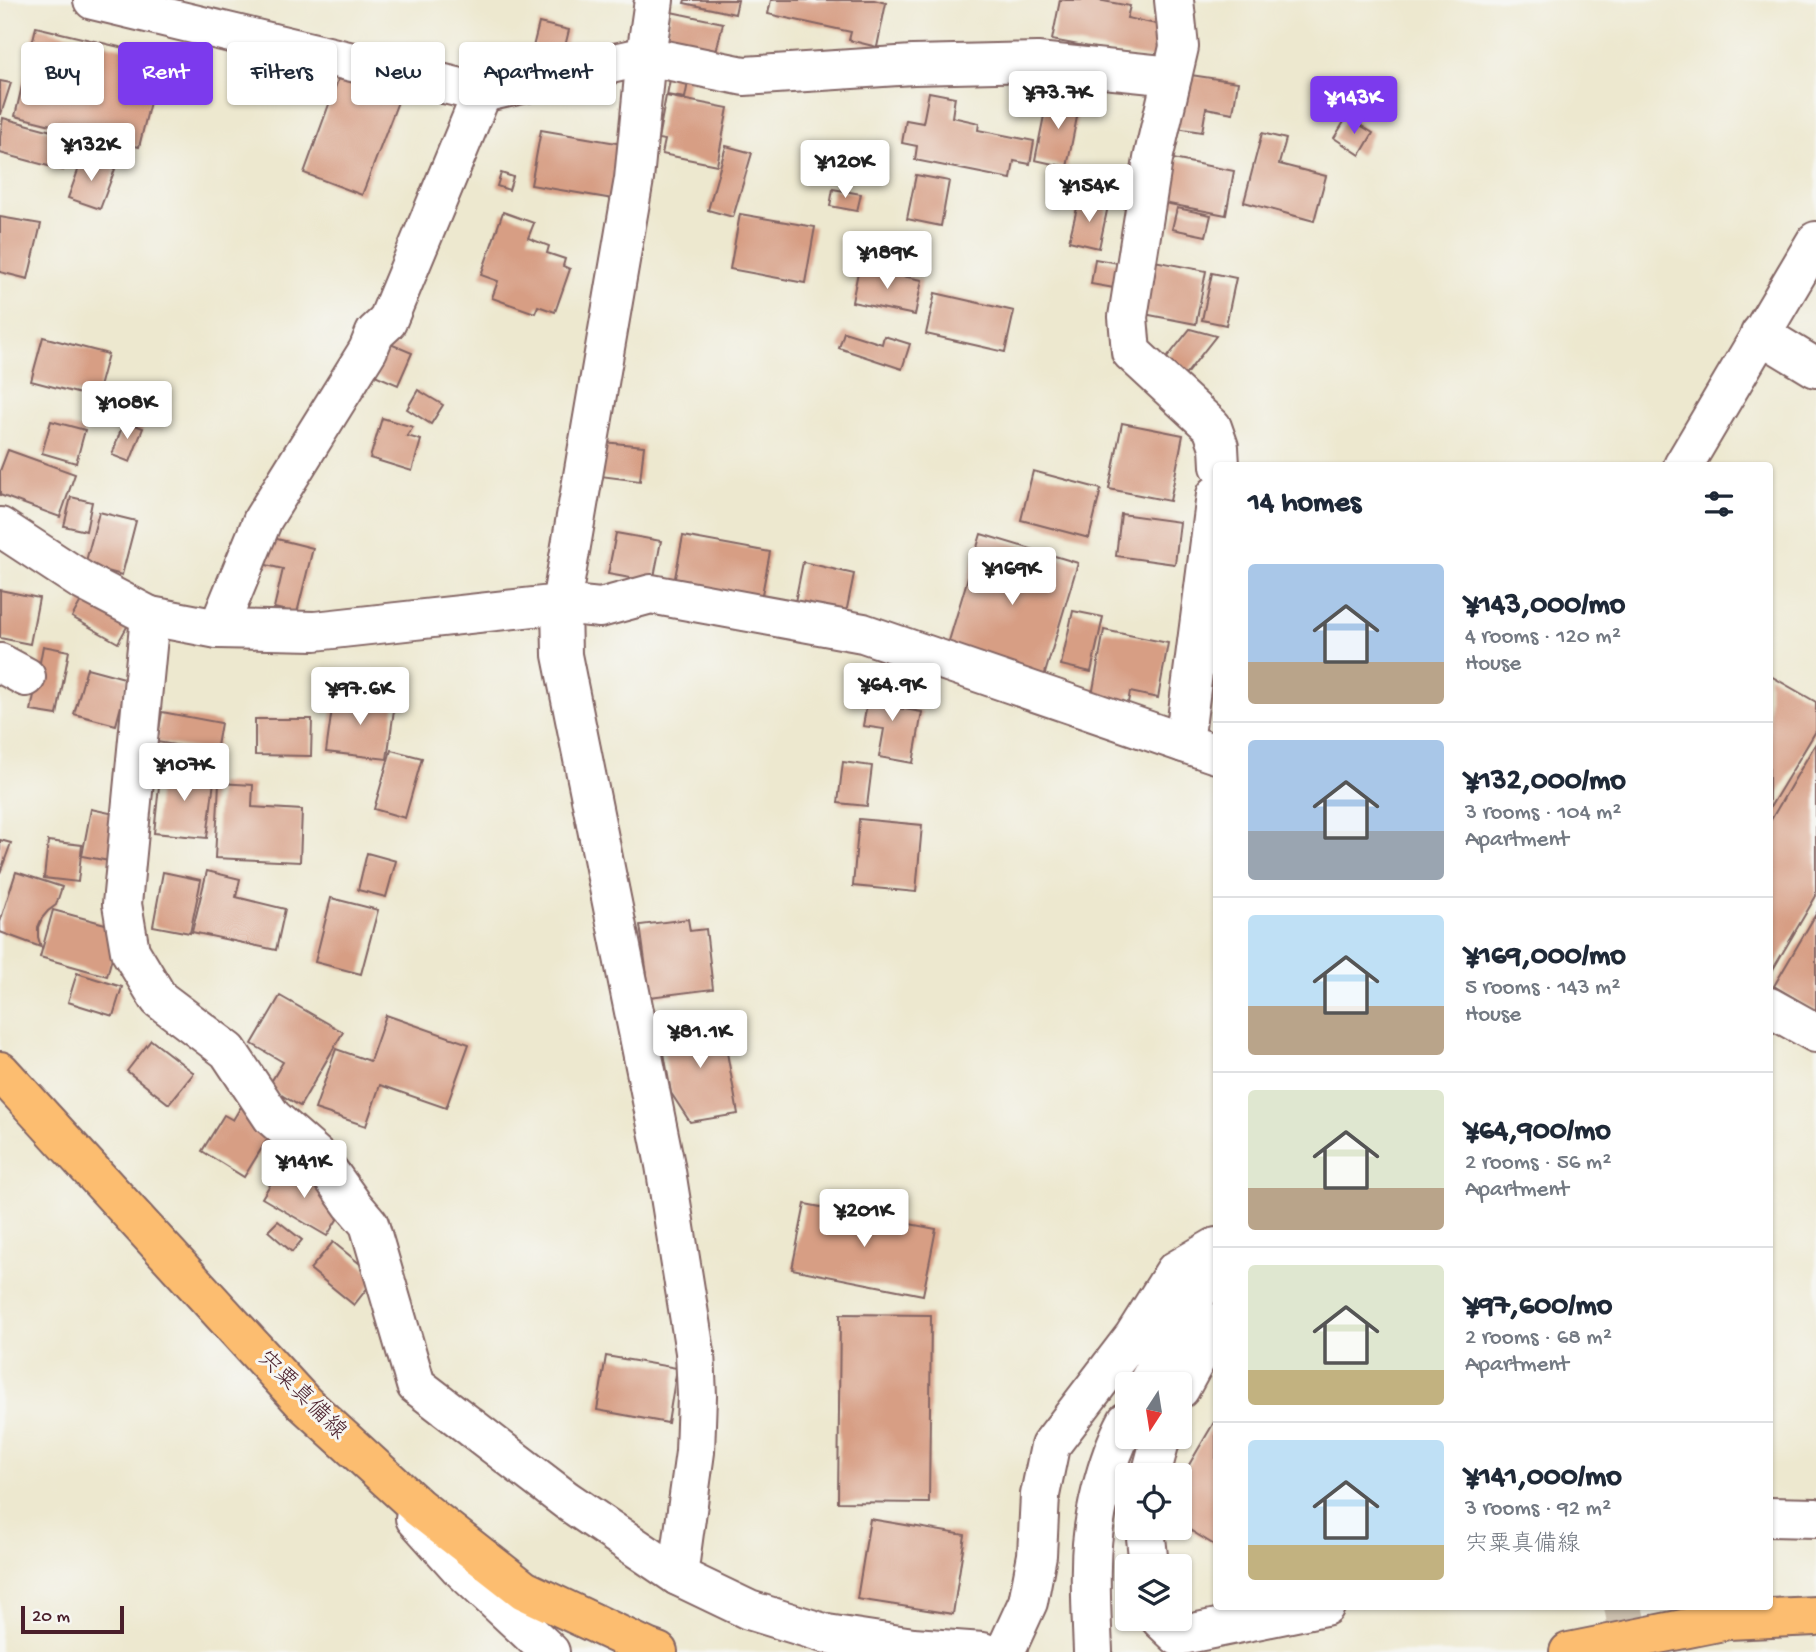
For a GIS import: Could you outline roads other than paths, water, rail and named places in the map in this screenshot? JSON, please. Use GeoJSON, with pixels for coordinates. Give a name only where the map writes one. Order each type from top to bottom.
{"type":"FeatureCollection","features":[{"type":"Feature","properties":{"kind":"main road","name":"宍粟真備線"},"geometry":{"type":"LineString","coordinates":[[0,1071],[304,1403],[418,1507],[524,1590],[658,1652]]}},
{"type":"Feature","properties":{"kind":"main road"},"geometry":{"type":"LineString","coordinates":[[1569,1652],[1728,1620],[1816,1616]]}},
{"type":"Feature","properties":{"kind":"street"},"geometry":{"type":"LineString","coordinates":[[93,0],[459,88]]}},
{"type":"Feature","properties":{"kind":"street"},"geometry":{"type":"LineString","coordinates":[[654,0],[634,178],[561,604],[562,655],[665,1165],[695,1352],[695,1452],[678,1576]]}},
{"type":"Feature","properties":{"kind":"street"},"geometry":{"type":"LineString","coordinates":[[1174,0],[1179,47],[1153,159],[1128,317],[1131,352],[1212,426],[1219,447],[1220,462]]}},
{"type":"Feature","properties":{"kind":"street"},"geometry":{"type":"LineString","coordinates":[[616,63],[646,56],[744,76],[913,65],[1037,62],[1172,76]]}},
{"type":"Feature","properties":{"kind":"street"},"geometry":{"type":"LineString","coordinates":[[218,629],[263,519],[368,350],[375,332],[387,322],[477,105]]}},
{"type":"Feature","properties":{"kind":"street"},"geometry":{"type":"LineString","coordinates":[[1685,462],[1816,241]]}},
{"type":"Feature","properties":{"kind":"street"},"geometry":{"type":"LineString","coordinates":[[1760,334],[1816,368]]}},
{"type":"Feature","properties":{"kind":"street"},"geometry":{"type":"LineString","coordinates":[[0,527],[81,580],[150,616],[218,629],[315,631],[561,604],[600,608],[650,594],[863,633],[1200,749],[1213,543]]}},
{"type":"Feature","properties":{"kind":"street"},"geometry":{"type":"LineString","coordinates":[[150,616],[122,904],[130,951],[159,999],[228,1051],[272,1117],[320,1159],[369,1224],[416,1385],[566,1500],[678,1576],[749,1610],[827,1634],[913,1647],[982,1652]]}},
{"type":"Feature","properties":{"kind":"street"},"geometry":{"type":"LineString","coordinates":[[1773,1009],[1816,1033]]}},
{"type":"Feature","properties":{"kind":"street"},"geometry":{"type":"LineString","coordinates":[[1005,1652],[1028,1602],[1037,1555],[1040,1495],[1050,1446],[1134,1336],[1175,1271],[1213,1249]]}},
{"type":"Feature","properties":{"kind":"street"},"geometry":{"type":"LineString","coordinates":[[1154,1372],[1208,1275]]}},
{"type":"Feature","properties":{"kind":"street"},"geometry":{"type":"LineString","coordinates":[[1189,1372],[1213,1329]]}},
{"type":"Feature","properties":{"kind":"street"},"geometry":{"type":"LineString","coordinates":[[348,1443],[460,1567],[550,1652]]}},
{"type":"Feature","properties":{"kind":"street"},"geometry":{"type":"LineString","coordinates":[[1093,1652],[1090,1563],[1099,1497],[1115,1449]]}},
{"type":"Feature","properties":{"kind":"street"},"geometry":{"type":"LineString","coordinates":[[1773,1517],[1816,1518]]}},
{"type":"Feature","properties":{"kind":"street"},"geometry":{"type":"LineString","coordinates":[[1173,1631],[1178,1636],[1305,1610]]}},
{"type":"Feature","properties":{"kind":"tunnel"},"geometry":{"type":"LineString","coordinates":[[1624,1610],[1632,1652]]}}]}
